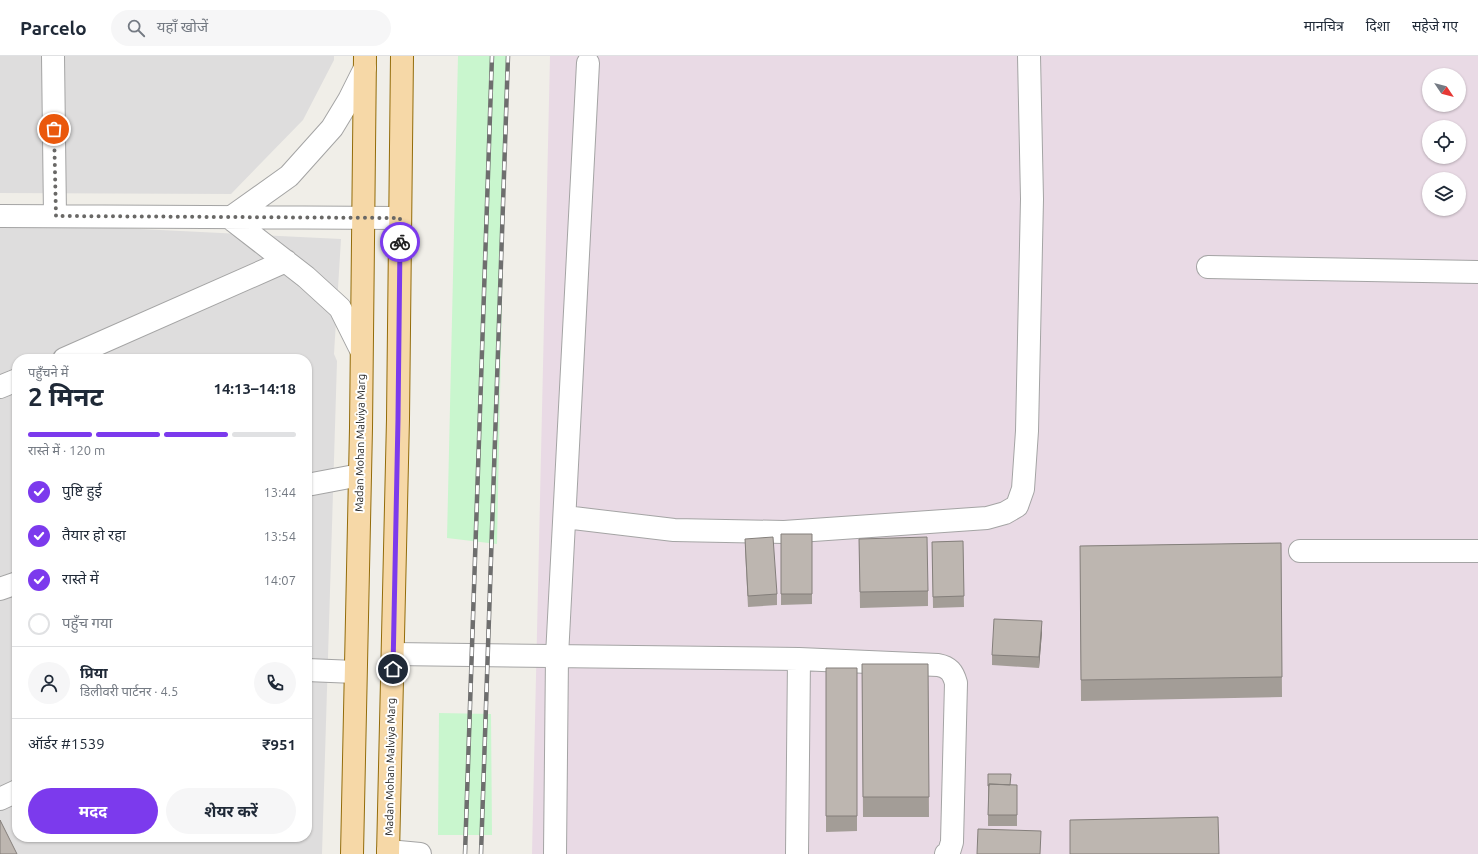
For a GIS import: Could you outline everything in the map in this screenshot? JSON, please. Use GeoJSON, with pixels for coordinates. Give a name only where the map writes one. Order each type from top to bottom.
{"type":"FeatureCollection","features":[{"type":"Feature","properties":{"kind":"main road","name":"Madan Mohan Malviya Marg"},"geometry":{"type":"LineString","coordinates":[[388,852],[398,419],[402,56]]}},
{"type":"Feature","properties":{"kind":"main road","name":"Madan Mohan Malviya Marg"},"geometry":{"type":"LineString","coordinates":[[352,854],[360,475],[365,62]]}},
{"type":"Feature","properties":{"kind":"street"},"geometry":{"type":"LineString","coordinates":[[53,56],[56,216]]}},
{"type":"Feature","properties":{"kind":"street"},"geometry":{"type":"LineString","coordinates":[[565,517],[674,530],[784,532],[987,518],[1005,513],[1017,506],[1023,489],[1027,430],[1032,199],[1029,56]]}},
{"type":"Feature","properties":{"kind":"street"},"geometry":{"type":"LineString","coordinates":[[230,218],[289,176],[332,128],[349,100],[365,62]]}},
{"type":"Feature","properties":{"kind":"street"},"geometry":{"type":"LineString","coordinates":[[555,854],[557,656],[588,63]]}},
{"type":"Feature","properties":{"kind":"street"},"geometry":{"type":"LineString","coordinates":[[0,216],[400,218]]}},
{"type":"Feature","properties":{"kind":"street"},"geometry":{"type":"LineString","coordinates":[[230,218],[306,277],[340,308],[362,350]]}},
{"type":"Feature","properties":{"kind":"street"},"geometry":{"type":"LineString","coordinates":[[75,354],[286,261]]}},
{"type":"Feature","properties":{"kind":"street"},"geometry":{"type":"LineString","coordinates":[[1208,267],[1478,272]]}},
{"type":"Feature","properties":{"kind":"street"},"geometry":{"type":"LineString","coordinates":[[0,387],[12,382]]}},
{"type":"Feature","properties":{"kind":"street"},"geometry":{"type":"LineString","coordinates":[[312,484],[360,475]]}},
{"type":"Feature","properties":{"kind":"street"},"geometry":{"type":"LineString","coordinates":[[1300,551],[1478,551]]}},
{"type":"Feature","properties":{"kind":"street"},"geometry":{"type":"LineString","coordinates":[[0,589],[12,585]]}},
{"type":"Feature","properties":{"kind":"street"},"geometry":{"type":"LineString","coordinates":[[393,654],[799,659],[938,665],[947,667],[954,674],[956,683],[952,842],[949,852],[946,854]]}},
{"type":"Feature","properties":{"kind":"street"},"geometry":{"type":"LineString","coordinates":[[797,854],[799,659]]}},
{"type":"Feature","properties":{"kind":"street"},"geometry":{"type":"LineString","coordinates":[[312,670],[355,672]]}},
{"type":"Feature","properties":{"kind":"street"},"geometry":{"type":"LineString","coordinates":[[0,799],[12,793]]}},
{"type":"Feature","properties":{"kind":"street"},"geometry":{"type":"LineString","coordinates":[[388,852],[420,854]]}},
{"type":"Feature","properties":{"kind":"shaded area"},"geometry":{"type":"Polygon","coordinates":[[[0,56],[334,56],[334,60],[303,120],[231,194],[0,193],[0,56]]]}},
{"type":"Feature","properties":{"kind":"shaded area"},"geometry":{"type":"Polygon","coordinates":[[[550,56],[1478,56],[1478,854],[532,854],[550,56]]]}},
{"type":"Feature","properties":{"kind":"shaded area"},"geometry":{"type":"Polygon","coordinates":[[[0,222],[341,239],[334,354],[337,361],[322,854],[0,854],[0,222]]]}},
{"type":"Feature","properties":{"kind":"green space"},"geometry":{"type":"Polygon","coordinates":[[[458,56],[507,56],[497,544],[447,538],[458,56]]]}},
{"type":"Feature","properties":{"kind":"green space"},"geometry":{"type":"Polygon","coordinates":[[[439,713],[491,714],[492,835],[438,835],[439,713]]]}},
{"type":"Feature","properties":{"kind":"building"},"geometry":{"type":"Polygon","coordinates":[[[781,534],[812,534],[812,594],[781,594],[781,534]]]}},
{"type":"Feature","properties":{"kind":"building"},"geometry":{"type":"Polygon","coordinates":[[[773,537],[777,594],[748,596],[745,539],[773,537]]]}},
{"type":"Feature","properties":{"kind":"building"},"geometry":{"type":"Polygon","coordinates":[[[927,537],[928,591],[860,592],[859,539],[927,537]]]}},
{"type":"Feature","properties":{"kind":"building"},"geometry":{"type":"Polygon","coordinates":[[[963,541],[964,596],[933,597],[932,542],[963,541]]]}},
{"type":"Feature","properties":{"kind":"building"},"geometry":{"type":"Polygon","coordinates":[[[1281,543],[1282,677],[1081,680],[1080,546],[1281,543]]]}},
{"type":"Feature","properties":{"kind":"building"},"geometry":{"type":"Polygon","coordinates":[[[994,619],[1042,621],[1039,657],[992,655],[994,619]]]}},
{"type":"Feature","properties":{"kind":"building"},"geometry":{"type":"Polygon","coordinates":[[[862,664],[928,664],[929,797],[863,797],[862,664]]]}},
{"type":"Feature","properties":{"kind":"building"},"geometry":{"type":"Polygon","coordinates":[[[826,668],[857,668],[857,816],[826,816],[826,668]]]}},
{"type":"Feature","properties":{"kind":"building"},"geometry":{"type":"Polygon","coordinates":[[[988,774],[1011,774],[1010,785],[989,784],[988,786],[988,774]]]}},
{"type":"Feature","properties":{"kind":"building"},"geometry":{"type":"Polygon","coordinates":[[[989,784],[1017,785],[1017,815],[988,815],[989,784]]]}},
{"type":"Feature","properties":{"kind":"building"},"geometry":{"type":"Polygon","coordinates":[[[1218,817],[1219,854],[1070,854],[1070,820],[1218,817]]]}},
{"type":"Feature","properties":{"kind":"building"},"geometry":{"type":"Polygon","coordinates":[[[0,820],[17,854],[0,854],[0,820]]]}},
{"type":"Feature","properties":{"kind":"building"},"geometry":{"type":"Polygon","coordinates":[[[978,829],[1041,831],[1040,854],[977,854],[978,829]]]}},
{"type":"Feature","properties":{"kind":"railway"},"geometry":{"type":"LineString","coordinates":[[465,854],[492,56]]}},
{"type":"Feature","properties":{"kind":"railway"},"geometry":{"type":"LineString","coordinates":[[481,854],[508,56]]}},
{"type":"Feature","properties":{"kind":"way so far"},"geometry":{"type":"LineString","coordinates":[[54,129],[56,216],[400,218],[400,242]]}},
{"type":"Feature","properties":{"kind":"route"},"geometry":{"type":"LineString","coordinates":[[393,669],[400,242]]}}]}
